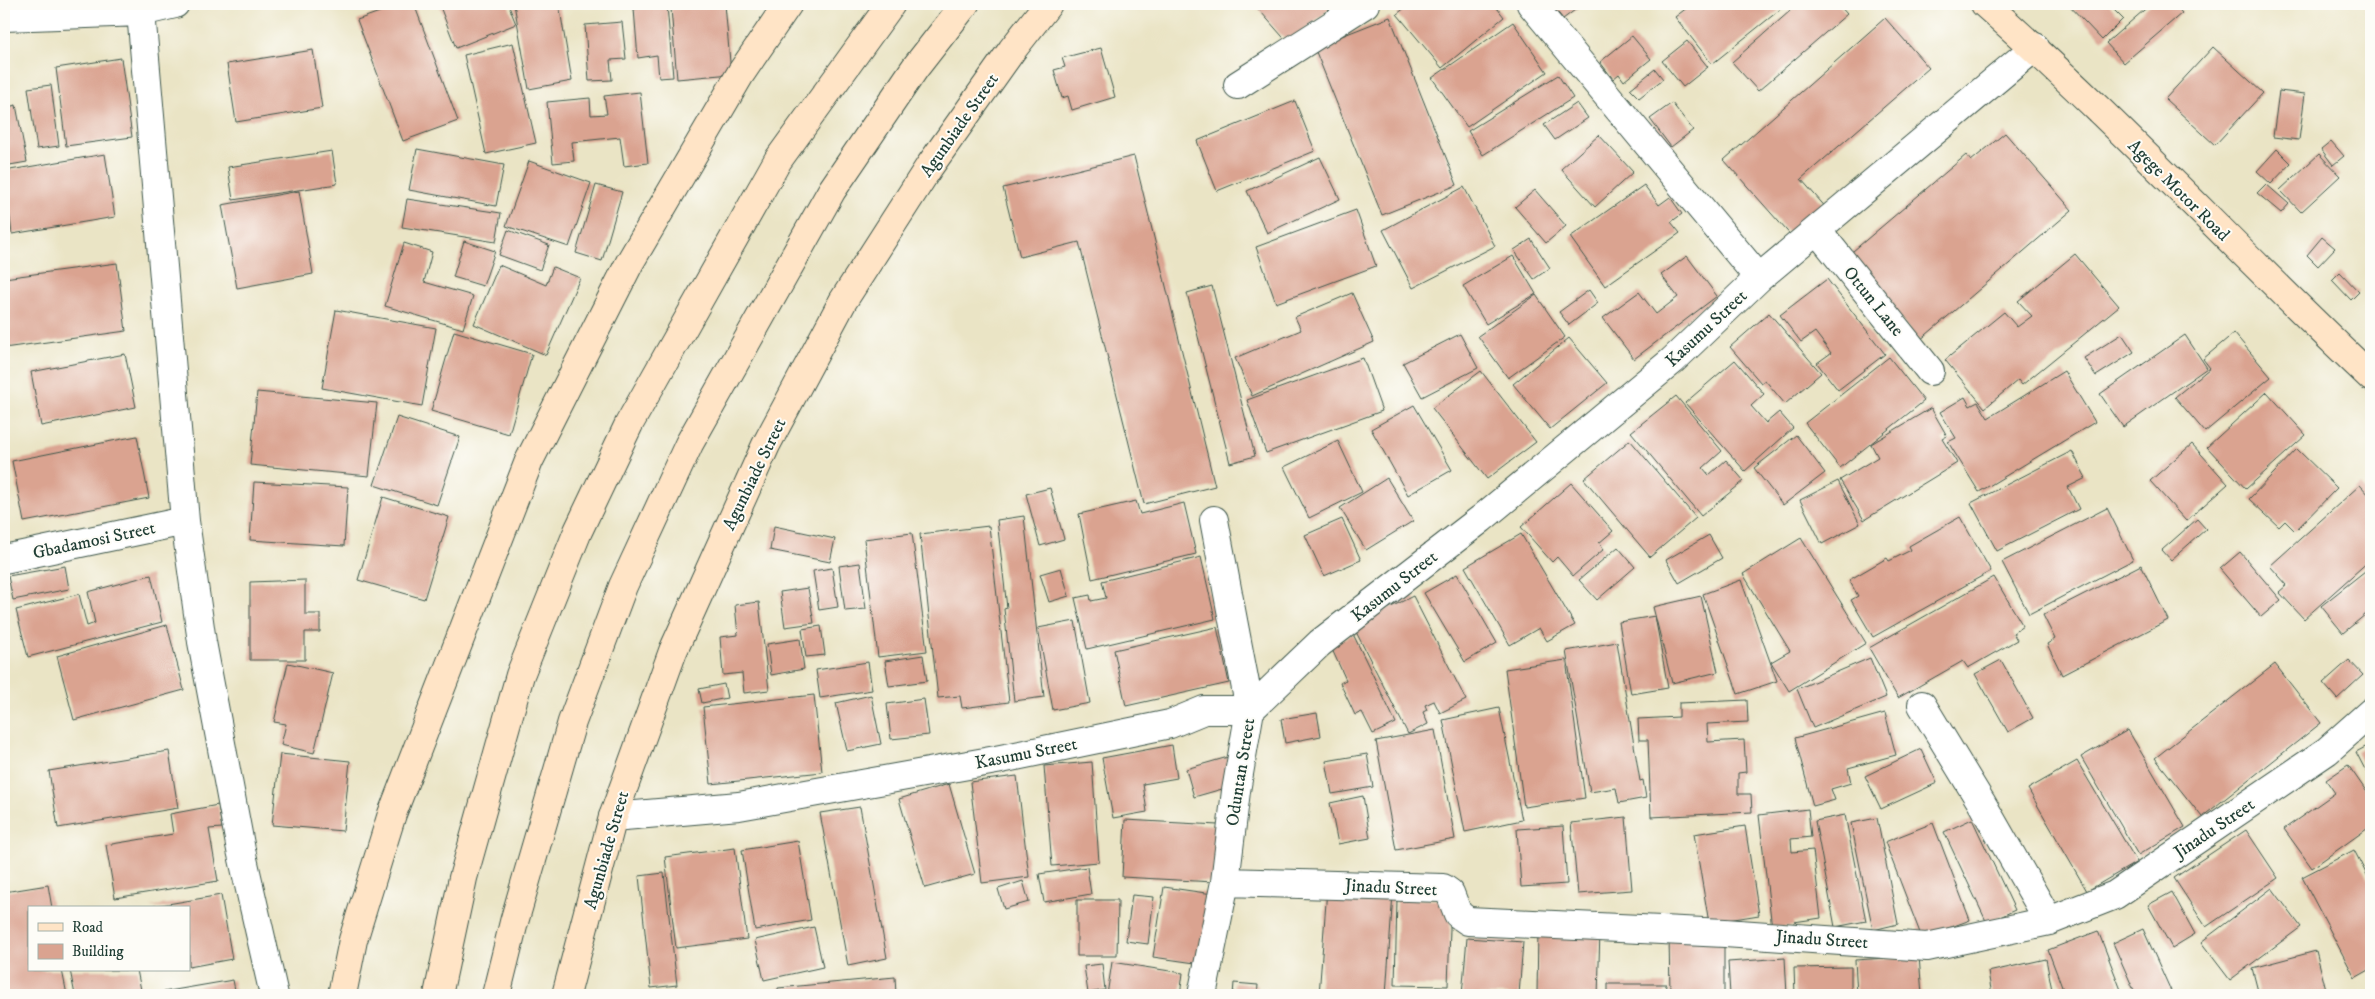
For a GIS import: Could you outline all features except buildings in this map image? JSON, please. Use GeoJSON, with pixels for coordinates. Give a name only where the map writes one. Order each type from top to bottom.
{"type":"FeatureCollection","features":[{"type":"Feature","properties":{"kind":"main road"},"geometry":{"type":"LineString","coordinates":[[342,995],[353,940],[392,814],[530,460],[630,262],[741,73],[788,4]]}},
{"type":"Feature","properties":{"kind":"main road"},"geometry":{"type":"LineString","coordinates":[[438,995],[463,878],[520,675],[578,531],[629,424],[778,160],[891,4]]}},
{"type":"Feature","properties":{"kind":"main road"},"geometry":{"type":"LineString","coordinates":[[496,995],[514,922],[572,722],[624,586],[688,444],[832,190],[915,68],[965,4]]}},
{"type":"Feature","properties":{"kind":"main road","name":"Agunbiade Street"},"geometry":{"type":"LineString","coordinates":[[566,995],[613,817],[681,634],[766,445],[842,301],[929,168],[1012,50],[1048,4]]}},
{"type":"Feature","properties":{"kind":"main road","name":"Agege Motor Road"},"geometry":{"type":"LineString","coordinates":[[1986,4],[2035,47],[2292,303],[2371,377]]}},
{"type":"Feature","properties":{"kind":"street"},"geometry":{"type":"LineString","coordinates":[[4,17],[142,12],[174,4]]}},
{"type":"Feature","properties":{"kind":"street"},"geometry":{"type":"LineString","coordinates":[[1238,85],[1365,4]]}},
{"type":"Feature","properties":{"kind":"street"},"geometry":{"type":"LineString","coordinates":[[1531,4],[1759,278]]}},
{"type":"Feature","properties":{"kind":"street"},"geometry":{"type":"LineString","coordinates":[[142,12],[185,521],[206,661],[241,850],[274,995]]}},
{"type":"Feature","properties":{"kind":"street","name":"Kasumu Street"},"geometry":{"type":"LineString","coordinates":[[613,817],[739,806],[996,760],[1132,732],[1170,724],[1204,710],[1250,710],[1320,642],[1480,519],[1672,361],[1759,278],[2035,47]]}},
{"type":"Feature","properties":{"kind":"street","name":"Ottun Lane"},"geometry":{"type":"LineString","coordinates":[[1817,230],[1930,371]]}},
{"type":"Feature","properties":{"kind":"street","name":"Oduntan Street"},"geometry":{"type":"LineString","coordinates":[[1202,995],[1225,882],[1236,791],[1250,710],[1214,520]]}},
{"type":"Feature","properties":{"kind":"street","name":"Gbadamosi Street"},"geometry":{"type":"LineString","coordinates":[[4,559],[185,521]]}},
{"type":"Feature","properties":{"kind":"street"},"geometry":{"type":"LineString","coordinates":[[1922,705],[1981,802],[2049,921]]}},
{"type":"Feature","properties":{"kind":"street","name":"Jinadu Street"},"geometry":{"type":"LineString","coordinates":[[1225,882],[1443,888],[1450,893],[1458,914],[1468,921],[1725,933],[1927,947],[2049,921],[2115,895],[2327,751],[2371,712]]}},
{"type":"Feature","properties":{"kind":"railway"},"geometry":{"type":"LineString","coordinates":[[2366,4],[2371,8]]}}]}
